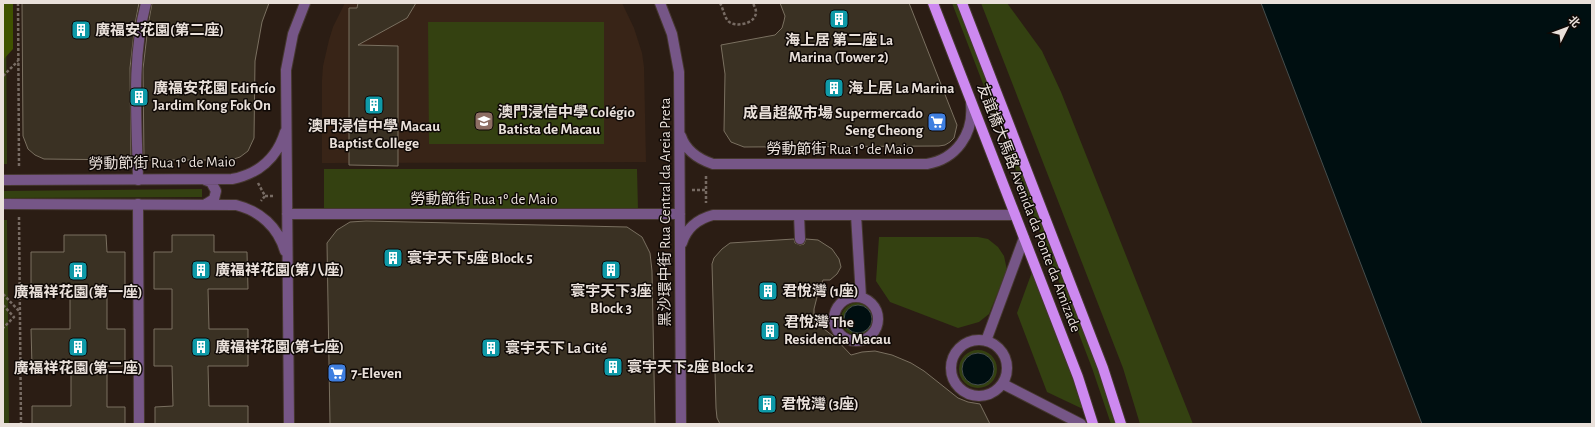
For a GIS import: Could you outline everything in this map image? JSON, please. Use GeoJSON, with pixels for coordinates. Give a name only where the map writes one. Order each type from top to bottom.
{"type":"FeatureCollection","features":[{"type":"Feature","properties":{"kind":"main road","name":"友誼橋大馬路 Avenida da Ponte da Amizade"},"geometry":{"type":"LineString","coordinates":[[933,3],[1078,377],[1093,424]]}},
{"type":"Feature","properties":{"kind":"main road","name":"友誼橋大馬路 Avenida da Ponte da Amizade"},"geometry":{"type":"LineString","coordinates":[[962,3],[1103,368],[1121,424]]}},
{"type":"Feature","properties":{"kind":"street"},"geometry":{"type":"LineString","coordinates":[[138,180],[137,73],[140,32],[146,3]]}},
{"type":"Feature","properties":{"kind":"street"},"geometry":{"type":"LineString","coordinates":[[289,424],[286,70],[293,34],[304,3]]}},
{"type":"Feature","properties":{"kind":"street","name":"黑沙環中街 Rua Central da Areia Preta"},"geometry":{"type":"LineString","coordinates":[[660,3],[672,34],[678,65],[681,424]]}},
{"type":"Feature","properties":{"kind":"street","name":"勞動節街 Rua 1º de Maio"},"geometry":{"type":"LineString","coordinates":[[706,162],[720,164],[922,164],[935,162],[954,152],[965,138],[972,117],[969,95]]}},
{"type":"Feature","properties":{"kind":"street","name":"勞動節街 Rua 1º de Maio"},"geometry":{"type":"LineString","coordinates":[[3,180],[232,179],[253,172],[266,163],[277,150],[285,132],[287,117]]}},
{"type":"Feature","properties":{"kind":"street"},"geometry":{"type":"LineString","coordinates":[[679,128],[686,146],[695,156],[706,162]]}},
{"type":"Feature","properties":{"kind":"street"},"geometry":{"type":"LineString","coordinates":[[205,180],[211,182],[216,191],[214,199],[206,204]]}},
{"type":"Feature","properties":{"kind":"street"},"geometry":{"type":"LineString","coordinates":[[3,204],[236,205],[255,212],[267,221],[277,232],[284,246],[288,265]]}},
{"type":"Feature","properties":{"kind":"street"},"geometry":{"type":"LineString","coordinates":[[138,204],[139,424]]}},
{"type":"Feature","properties":{"kind":"street","name":"勞動節街 Rua 1º de Maio"},"geometry":{"type":"LineString","coordinates":[[287,214],[680,214]]}},
{"type":"Feature","properties":{"kind":"street"},"geometry":{"type":"LineString","coordinates":[[680,250],[683,238],[690,227],[706,217],[720,214],[1015,215]]}},
{"type":"Feature","properties":{"kind":"street"},"geometry":{"type":"LineString","coordinates":[[799,214],[800,239]]}},
{"type":"Feature","properties":{"kind":"street"},"geometry":{"type":"LineString","coordinates":[[856,215],[861,297]]}},
{"type":"Feature","properties":{"kind":"street"},"geometry":{"type":"LineString","coordinates":[[986,341],[1024,238]]}},
{"type":"Feature","properties":{"kind":"street"},"geometry":{"type":"LineString","coordinates":[[853,297],[861,297],[868,300],[876,308],[879,317],[878,324],[875,331],[867,339],[852,341],[843,337],[838,331],[834,322],[834,314],[838,306],[844,300],[853,297]]}},
{"type":"Feature","properties":{"kind":"street"},"geometry":{"type":"LineString","coordinates":[[972,341],[986,341],[998,348],[1006,359],[1007,371],[1003,384],[996,391],[990,394],[976,397],[962,391],[953,380],[951,366],[954,355],[958,349],[965,343],[972,341]]}},
{"type":"Feature","properties":{"kind":"street"},"geometry":{"type":"LineString","coordinates":[[1003,384],[1081,424]]}},
{"type":"Feature","properties":{"kind":"path"},"geometry":{"type":"LineString","coordinates":[[18,3],[19,180]]}},
{"type":"Feature","properties":{"kind":"path"},"geometry":{"type":"LineString","coordinates":[[720,3],[727,19],[732,24],[735,24],[749,22],[754,19],[756,13],[753,3]]}},
{"type":"Feature","properties":{"kind":"path"},"geometry":{"type":"LineString","coordinates":[[3,76],[18,61]]}},
{"type":"Feature","properties":{"kind":"path"},"geometry":{"type":"LineString","coordinates":[[706,162],[706,217]]}},
{"type":"Feature","properties":{"kind":"path"},"geometry":{"type":"LineString","coordinates":[[253,172],[265,196],[255,212]]}},
{"type":"Feature","properties":{"kind":"path"},"geometry":{"type":"LineString","coordinates":[[19,204],[21,424]]}},
{"type":"Feature","properties":{"kind":"path"},"geometry":{"type":"LineString","coordinates":[[3,294],[20,312]]}},
{"type":"Feature","properties":{"kind":"path"},"geometry":{"type":"LineString","coordinates":[[3,300],[6,297]]}},
{"type":"Feature","properties":{"kind":"path"},"geometry":{"type":"LineString","coordinates":[[3,305],[14,317],[3,328]]}},
{"type":"Feature","properties":{"kind":"shaded area","name":"澳門浸信中學 Colégio Batista de Macau"},"geometry":{"type":"Polygon","coordinates":[[[345,3],[622,3],[634,28],[642,53],[644,67],[646,162],[322,163],[323,66],[333,27],[345,3]]]}},
{"type":"Feature","properties":{"kind":"shaded area"},"geometry":{"type":"Polygon","coordinates":[[[1261,3],[1592,3],[1592,424],[1422,424],[1261,3]]]}},
{"type":"Feature","properties":{"kind":"shaded area"},"geometry":{"type":"Polygon","coordinates":[[[858,305],[868,309],[872,319],[868,329],[858,333],[848,329],[844,319],[848,309],[858,305]]]}},
{"type":"Feature","properties":{"kind":"shaded area"},"geometry":{"type":"Polygon","coordinates":[[[978,353],[989,358],[994,369],[989,380],[978,385],[967,380],[962,369],[967,358],[978,353]]]}},
{"type":"Feature","properties":{"kind":"green space"},"geometry":{"type":"Polygon","coordinates":[[[3,3],[6,3],[7,164],[3,164],[3,3]]]}},
{"type":"Feature","properties":{"kind":"green space"},"geometry":{"type":"Polygon","coordinates":[[[3,3],[13,3],[13,49],[3,60],[3,3]]]}},
{"type":"Feature","properties":{"kind":"green space"},"geometry":{"type":"Polygon","coordinates":[[[952,3],[960,3],[1099,365],[1118,424],[1111,424],[1092,368],[952,3]]]}},
{"type":"Feature","properties":{"kind":"green space"},"geometry":{"type":"Polygon","coordinates":[[[981,3],[1007,3],[1042,51],[1061,92],[1193,424],[1140,424],[1123,368],[981,3]]]}},
{"type":"Feature","properties":{"kind":"green space"},"geometry":{"type":"Polygon","coordinates":[[[428,22],[604,22],[604,144],[429,144],[428,22]]]}},
{"type":"Feature","properties":{"kind":"green space"},"geometry":{"type":"Polygon","coordinates":[[[324,169],[637,169],[638,210],[324,209],[324,169]]]}},
{"type":"Feature","properties":{"kind":"green space"},"geometry":{"type":"Polygon","coordinates":[[[202,189],[202,197],[3,198],[3,191],[202,189]]]}},
{"type":"Feature","properties":{"kind":"green space"},"geometry":{"type":"Polygon","coordinates":[[[3,220],[7,220],[9,424],[3,424],[3,220]]]}},
{"type":"Feature","properties":{"kind":"green space"},"geometry":{"type":"Polygon","coordinates":[[[879,237],[978,237],[988,239],[998,247],[1004,256],[1007,270],[989,314],[979,322],[958,328],[890,302],[876,281],[879,237]]]}},
{"type":"Feature","properties":{"kind":"green space"},"geometry":{"type":"Polygon","coordinates":[[[1032,272],[1085,410],[1047,392],[1017,313],[1032,272]]]}},
{"type":"Feature","properties":{"kind":"green space"},"geometry":{"type":"Polygon","coordinates":[[[854,303],[860,303],[869,307],[873,319],[869,331],[860,335],[854,335],[845,331],[841,322],[841,316],[845,307],[854,303]]]}},
{"type":"Feature","properties":{"kind":"green space"},"geometry":{"type":"Polygon","coordinates":[[[974,350],[982,350],[992,355],[996,362],[996,376],[992,383],[982,388],[974,388],[964,383],[962,380],[959,373],[959,365],[964,355],[967,353],[974,350]]]}},
{"type":"Feature","properties":{"kind":"building"},"geometry":{"type":"Polygon","coordinates":[[[22,3],[139,3],[130,68],[131,160],[44,159],[35,155],[28,149],[23,136],[22,3]]]}},
{"type":"Feature","properties":{"kind":"building"},"geometry":{"type":"Polygon","coordinates":[[[152,3],[269,3],[262,22],[255,61],[254,138],[248,151],[240,157],[231,160],[144,160],[143,69],[152,3]]]}},
{"type":"Feature","properties":{"kind":"building","name":"澳門浸信中學 Macau Baptist College"},"geometry":{"type":"Polygon","coordinates":[[[358,3],[416,3],[407,18],[358,45],[398,46],[398,166],[349,165],[349,8],[357,8],[358,3]]]}},
{"type":"Feature","properties":{"kind":"building","name":"海上居 La Marina"},"geometry":{"type":"Polygon","coordinates":[[[780,3],[909,3],[957,125],[954,138],[945,145],[939,146],[744,147],[731,142],[724,131],[725,74],[721,45],[775,35],[782,28],[785,16],[780,3]]]}},
{"type":"Feature","properties":{"kind":"building","name":"寰宇天下 La Cité"},"geometry":{"type":"Polygon","coordinates":[[[366,221],[627,227],[642,237],[650,253],[652,271],[655,424],[330,424],[327,243],[337,230],[350,222],[366,221]]]}},
{"type":"Feature","properties":{"kind":"building"},"geometry":{"type":"Polygon","coordinates":[[[64,235],[106,235],[107,252],[125,252],[125,289],[107,289],[107,329],[125,329],[125,366],[107,366],[107,407],[125,407],[125,424],[32,424],[32,406],[71,406],[71,366],[32,366],[31,329],[70,329],[70,289],[31,289],[31,252],[64,252],[64,235]]]}},
{"type":"Feature","properties":{"kind":"building"},"geometry":{"type":"Polygon","coordinates":[[[172,235],[214,235],[214,252],[247,252],[248,289],[208,289],[209,329],[248,329],[248,366],[208,366],[209,406],[248,406],[248,424],[155,424],[155,407],[173,406],[172,366],[154,366],[154,329],[172,329],[172,289],[154,289],[154,252],[172,252],[172,235]]]}},
{"type":"Feature","properties":{"kind":"building","name":"君悅灣 The Residencia Macau"},"geometry":{"type":"Polygon","coordinates":[[[794,239],[795,243],[800,245],[804,244],[806,239],[818,240],[832,249],[839,259],[841,267],[837,274],[830,280],[823,280],[814,309],[814,321],[833,336],[851,355],[875,351],[892,355],[911,363],[924,371],[958,398],[968,402],[980,404],[990,424],[720,424],[717,418],[716,408],[712,264],[714,258],[730,243],[794,239]]]}},
{"type":"Feature","properties":{"kind":"place","name":"海上居 第二座 La Marina (Tower 2)"},"geometry":{"type":"Point","coordinates":[839,19]}},
{"type":"Feature","properties":{"kind":"place","name":"廣福安花園(第二座)"},"geometry":{"type":"Point","coordinates":[81,30]}},
{"type":"Feature","properties":{"kind":"place","name":"海上居 La Marina"},"geometry":{"type":"Point","coordinates":[834,88]}},
{"type":"Feature","properties":{"kind":"place","name":"廣福安花園 Edificío Jardim Kong Fok On"},"geometry":{"type":"Point","coordinates":[139,97]}},
{"type":"Feature","properties":{"kind":"place","name":"澳門浸信中學 Macau Baptist College"},"geometry":{"type":"Point","coordinates":[374,105]}},
{"type":"Feature","properties":{"kind":"place","name":"澳門浸信中學 Colégio Batista de Macau"},"geometry":{"type":"Point","coordinates":[484,121]}},
{"type":"Feature","properties":{"kind":"place","name":"成昌超級市場 Supermercado Seng Cheong"},"geometry":{"type":"Point","coordinates":[937,122]}},
{"type":"Feature","properties":{"kind":"place","name":"寰宇天下5座 Block 5"},"geometry":{"type":"Point","coordinates":[393,258]}},
{"type":"Feature","properties":{"kind":"place","name":"廣福祥花園(第八座)"},"geometry":{"type":"Point","coordinates":[201,270]}},
{"type":"Feature","properties":{"kind":"place","name":"寰宇天下3座 Block 3"},"geometry":{"type":"Point","coordinates":[611,270]}},
{"type":"Feature","properties":{"kind":"place","name":"廣福祥花園(第一座)"},"geometry":{"type":"Point","coordinates":[78,271]}},
{"type":"Feature","properties":{"kind":"place","name":"君悅灣 (1座)"},"geometry":{"type":"Point","coordinates":[768,291]}},
{"type":"Feature","properties":{"kind":"place","name":"君悅灣 The Residencia Macau"},"geometry":{"type":"Point","coordinates":[770,331]}},
{"type":"Feature","properties":{"kind":"place","name":"廣福祥花園(第二座)"},"geometry":{"type":"Point","coordinates":[78,347]}},
{"type":"Feature","properties":{"kind":"place","name":"廣福祥花園(第七座)"},"geometry":{"type":"Point","coordinates":[201,347]}},
{"type":"Feature","properties":{"kind":"place","name":"寰宇天下 La Cité"},"geometry":{"type":"Point","coordinates":[491,348]}},
{"type":"Feature","properties":{"kind":"place","name":"寰宇天下2座 Block 2"},"geometry":{"type":"Point","coordinates":[613,367]}},
{"type":"Feature","properties":{"kind":"place","name":"7-Eleven"},"geometry":{"type":"Point","coordinates":[337,373]}},
{"type":"Feature","properties":{"kind":"place","name":"君悅灣 (3座)"},"geometry":{"type":"Point","coordinates":[767,404]}}]}
